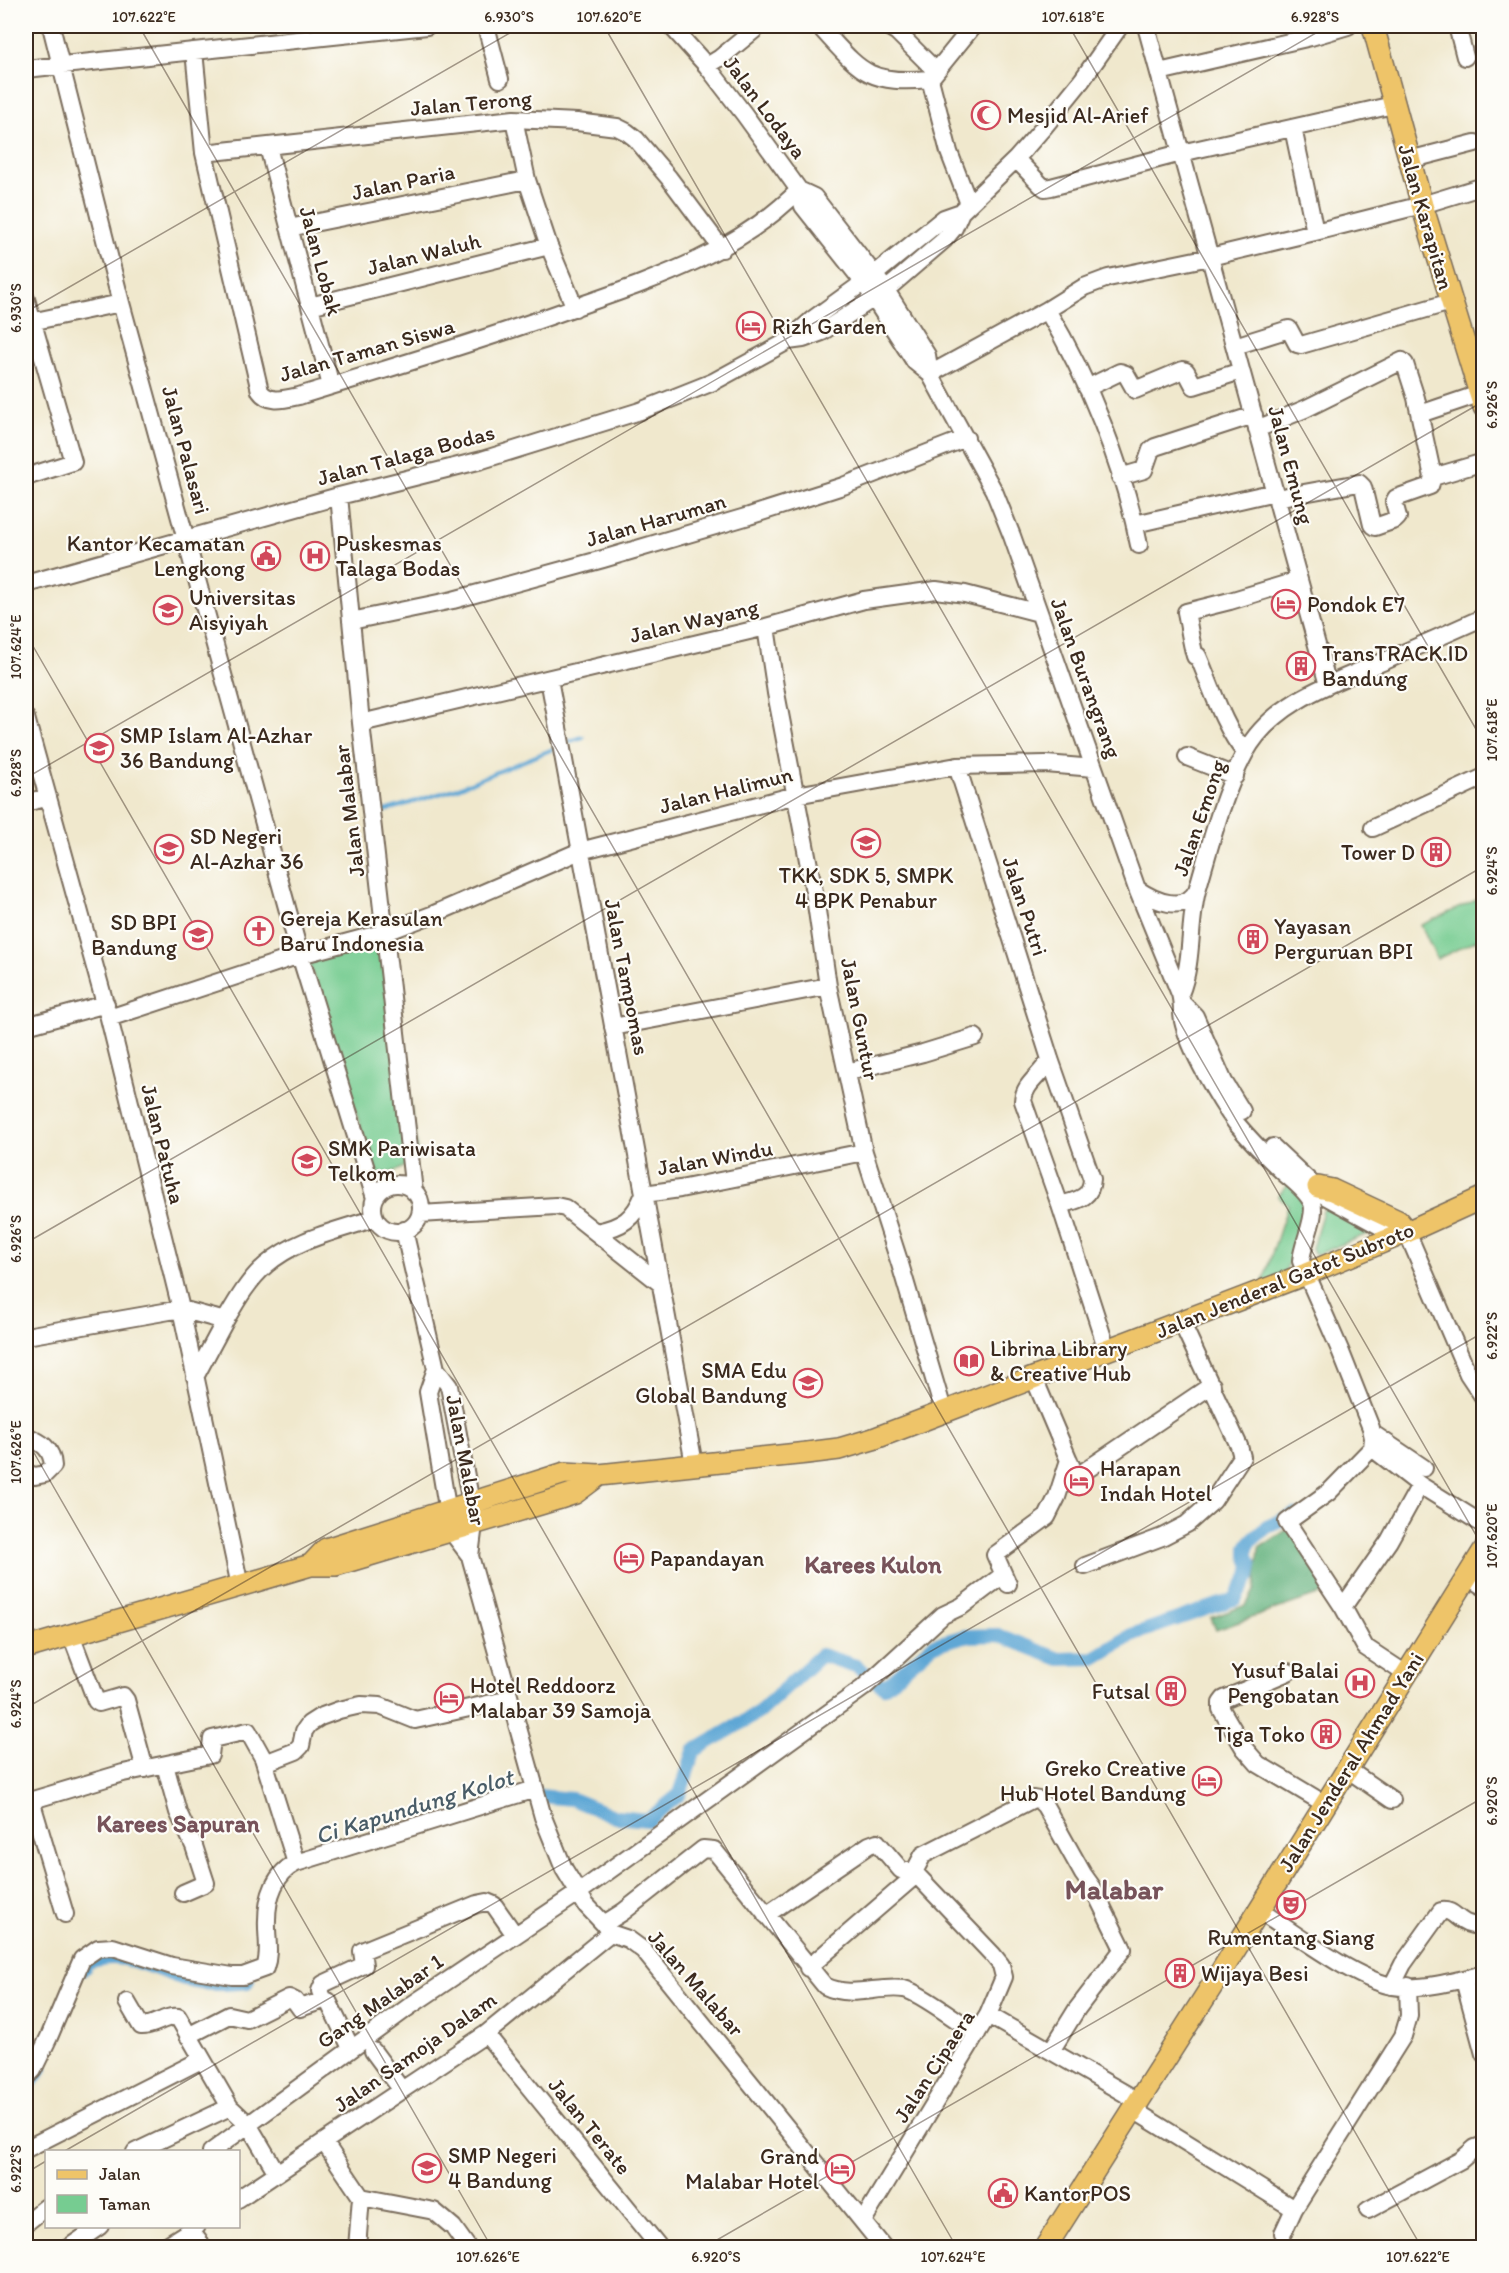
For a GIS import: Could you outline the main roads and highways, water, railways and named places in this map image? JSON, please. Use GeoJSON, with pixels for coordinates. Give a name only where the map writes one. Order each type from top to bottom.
{"type":"FeatureCollection","features":[{"type":"Feature","properties":{"kind":"main road","name":"Jalan Karapitan"},"geometry":{"type":"LineString","coordinates":[[1373,26],[1451,302],[1478,370],[1481,401]]}},
{"type":"Feature","properties":{"kind":"main road"},"geometry":{"type":"LineString","coordinates":[[1318,1187],[1332,1190],[1398,1221],[1402,1234]]}},
{"type":"Feature","properties":{"kind":"main road","name":"Jalan Jenderal Gatot Subroto"},"geometry":{"type":"LineString","coordinates":[[450,1521],[471,1503],[565,1473],[599,1476],[839,1449],[873,1439],[1306,1274],[1484,1197]]}},
{"type":"Feature","properties":{"kind":"main road","name":"Jalan Jenderal Gatot Subroto"},"geometry":{"type":"LineString","coordinates":[[26,1648],[310,1565],[327,1549],[450,1521],[474,1524],[575,1493],[599,1476]]}},
{"type":"Feature","properties":{"kind":"main road","name":"Jalan Jenderal Ahmad Yani"},"geometry":{"type":"LineString","coordinates":[[1045,2247],[1406,1674],[1475,1581],[1484,1550]]}},
{"type":"Feature","properties":{"kind":"waterway"},"geometry":{"type":"LineString","coordinates":[[570,741],[583,737]]}},
{"type":"Feature","properties":{"kind":"waterway"},"geometry":{"type":"LineString","coordinates":[[378,813],[458,788],[553,749]]}},
{"type":"Feature","properties":{"kind":"waterway","name":"Ci Kapundung Kolot"},"geometry":{"type":"LineString","coordinates":[[529,1795],[572,1799],[616,1817],[648,1820],[680,1794],[694,1751],[758,1713],[821,1655],[856,1666],[884,1687],[933,1645],[965,1636],[998,1635],[1059,1659],[1094,1658],[1134,1634],[1235,1599],[1249,1576],[1251,1565],[1247,1556],[1247,1547],[1251,1541],[1267,1527],[1294,1515]]}},
{"type":"Feature","properties":{"kind":"waterway","name":"Ci Kapundung Kolot"},"geometry":{"type":"LineString","coordinates":[[84,1968],[86,1963],[100,1959],[125,1959],[195,1982],[218,1984],[248,1982]]}},
{"type":"Feature","properties":{"kind":"waterway","name":"Ci Kapundung Kolot"},"geometry":{"type":"LineString","coordinates":[[26,2086],[41,2068]]}},
{"type":"Feature","properties":{"kind":"place","name":"Mesjid Al-Arief"},"geometry":{"type":"Point","coordinates":[986,115]}},
{"type":"Feature","properties":{"kind":"place","name":"Rizh Garden"},"geometry":{"type":"Point","coordinates":[751,326]}},
{"type":"Feature","properties":{"kind":"place","name":"Kantor Kecamatan Lengkong"},"geometry":{"type":"Point","coordinates":[266,556]}},
{"type":"Feature","properties":{"kind":"place","name":"Puskesmas Talaga Bodas"},"geometry":{"type":"Point","coordinates":[315,556]}},
{"type":"Feature","properties":{"kind":"place","name":"Pondok E7"},"geometry":{"type":"Point","coordinates":[1286,604]}},
{"type":"Feature","properties":{"kind":"place","name":"Universitas Aisyiyah"},"geometry":{"type":"Point","coordinates":[168,610]}},
{"type":"Feature","properties":{"kind":"place","name":"TransTRACK.ID Bandung"},"geometry":{"type":"Point","coordinates":[1301,666]}},
{"type":"Feature","properties":{"kind":"place","name":"SMP Islam Al-Azhar 36 Bandung"},"geometry":{"type":"Point","coordinates":[99,748]}},
{"type":"Feature","properties":{"kind":"place","name":"TKK, SDK 5, SMPK 4 BPK Penabur"},"geometry":{"type":"Point","coordinates":[866,843]}},
{"type":"Feature","properties":{"kind":"place","name":"SD Negeri Al-Azhar 36"},"geometry":{"type":"Point","coordinates":[169,849]}},
{"type":"Feature","properties":{"kind":"place","name":"Tower D"},"geometry":{"type":"Point","coordinates":[1436,852]}},
{"type":"Feature","properties":{"kind":"place","name":"Gereja Kerasulan Baru Indonesia"},"geometry":{"type":"Point","coordinates":[259,931]}},
{"type":"Feature","properties":{"kind":"place","name":"SD BPI Bandung"},"geometry":{"type":"Point","coordinates":[198,935]}},
{"type":"Feature","properties":{"kind":"place","name":"Yayasan Perguruan BPI"},"geometry":{"type":"Point","coordinates":[1253,939]}},
{"type":"Feature","properties":{"kind":"place","name":"SMK Pariwisata Telkom"},"geometry":{"type":"Point","coordinates":[307,1161]}},
{"type":"Feature","properties":{"kind":"place","name":"Librina Library & Creative Hub"},"geometry":{"type":"Point","coordinates":[969,1361]}},
{"type":"Feature","properties":{"kind":"place","name":"SMA Edu Global Bandung"},"geometry":{"type":"Point","coordinates":[808,1383]}},
{"type":"Feature","properties":{"kind":"place","name":"Harapan Indah Hotel"},"geometry":{"type":"Point","coordinates":[1079,1481]}},
{"type":"Feature","properties":{"kind":"place","name":"Papandayan"},"geometry":{"type":"Point","coordinates":[629,1558]}},
{"type":"Feature","properties":{"kind":"place","name":"Yusuf Balai Pengobatan"},"geometry":{"type":"Point","coordinates":[1360,1683]}},
{"type":"Feature","properties":{"kind":"place","name":"Futsal"},"geometry":{"type":"Point","coordinates":[1171,1691]}},
{"type":"Feature","properties":{"kind":"place","name":"Hotel Reddoorz Malabar 39 Samoja"},"geometry":{"type":"Point","coordinates":[449,1698]}},
{"type":"Feature","properties":{"kind":"place","name":"Tiga Toko"},"geometry":{"type":"Point","coordinates":[1326,1734]}},
{"type":"Feature","properties":{"kind":"place","name":"Greko Creative Hub Hotel Bandung"},"geometry":{"type":"Point","coordinates":[1207,1781]}},
{"type":"Feature","properties":{"kind":"place","name":"Rumentang Siang"},"geometry":{"type":"Point","coordinates":[1291,1905]}},
{"type":"Feature","properties":{"kind":"place","name":"Wijaya Besi"},"geometry":{"type":"Point","coordinates":[1180,1973]}},
{"type":"Feature","properties":{"kind":"place","name":"SMP Negeri 4 Bandung"},"geometry":{"type":"Point","coordinates":[427,2168]}},
{"type":"Feature","properties":{"kind":"place","name":"Grand Malabar Hotel"},"geometry":{"type":"Point","coordinates":[840,2169]}},
{"type":"Feature","properties":{"kind":"place","name":"KantorPOS"},"geometry":{"type":"Point","coordinates":[1003,2193]}},
{"type":"Feature","properties":{"kind":"district","name":"Karees Kulon"},"geometry":{"type":"Point","coordinates":[873,1564]}},
{"type":"Feature","properties":{"kind":"district","name":"Karees Sapuran"},"geometry":{"type":"Point","coordinates":[178,1823]}},
{"type":"Feature","properties":{"kind":"district","name":"Malabar"},"geometry":{"type":"Point","coordinates":[1114,1889]}}]}
